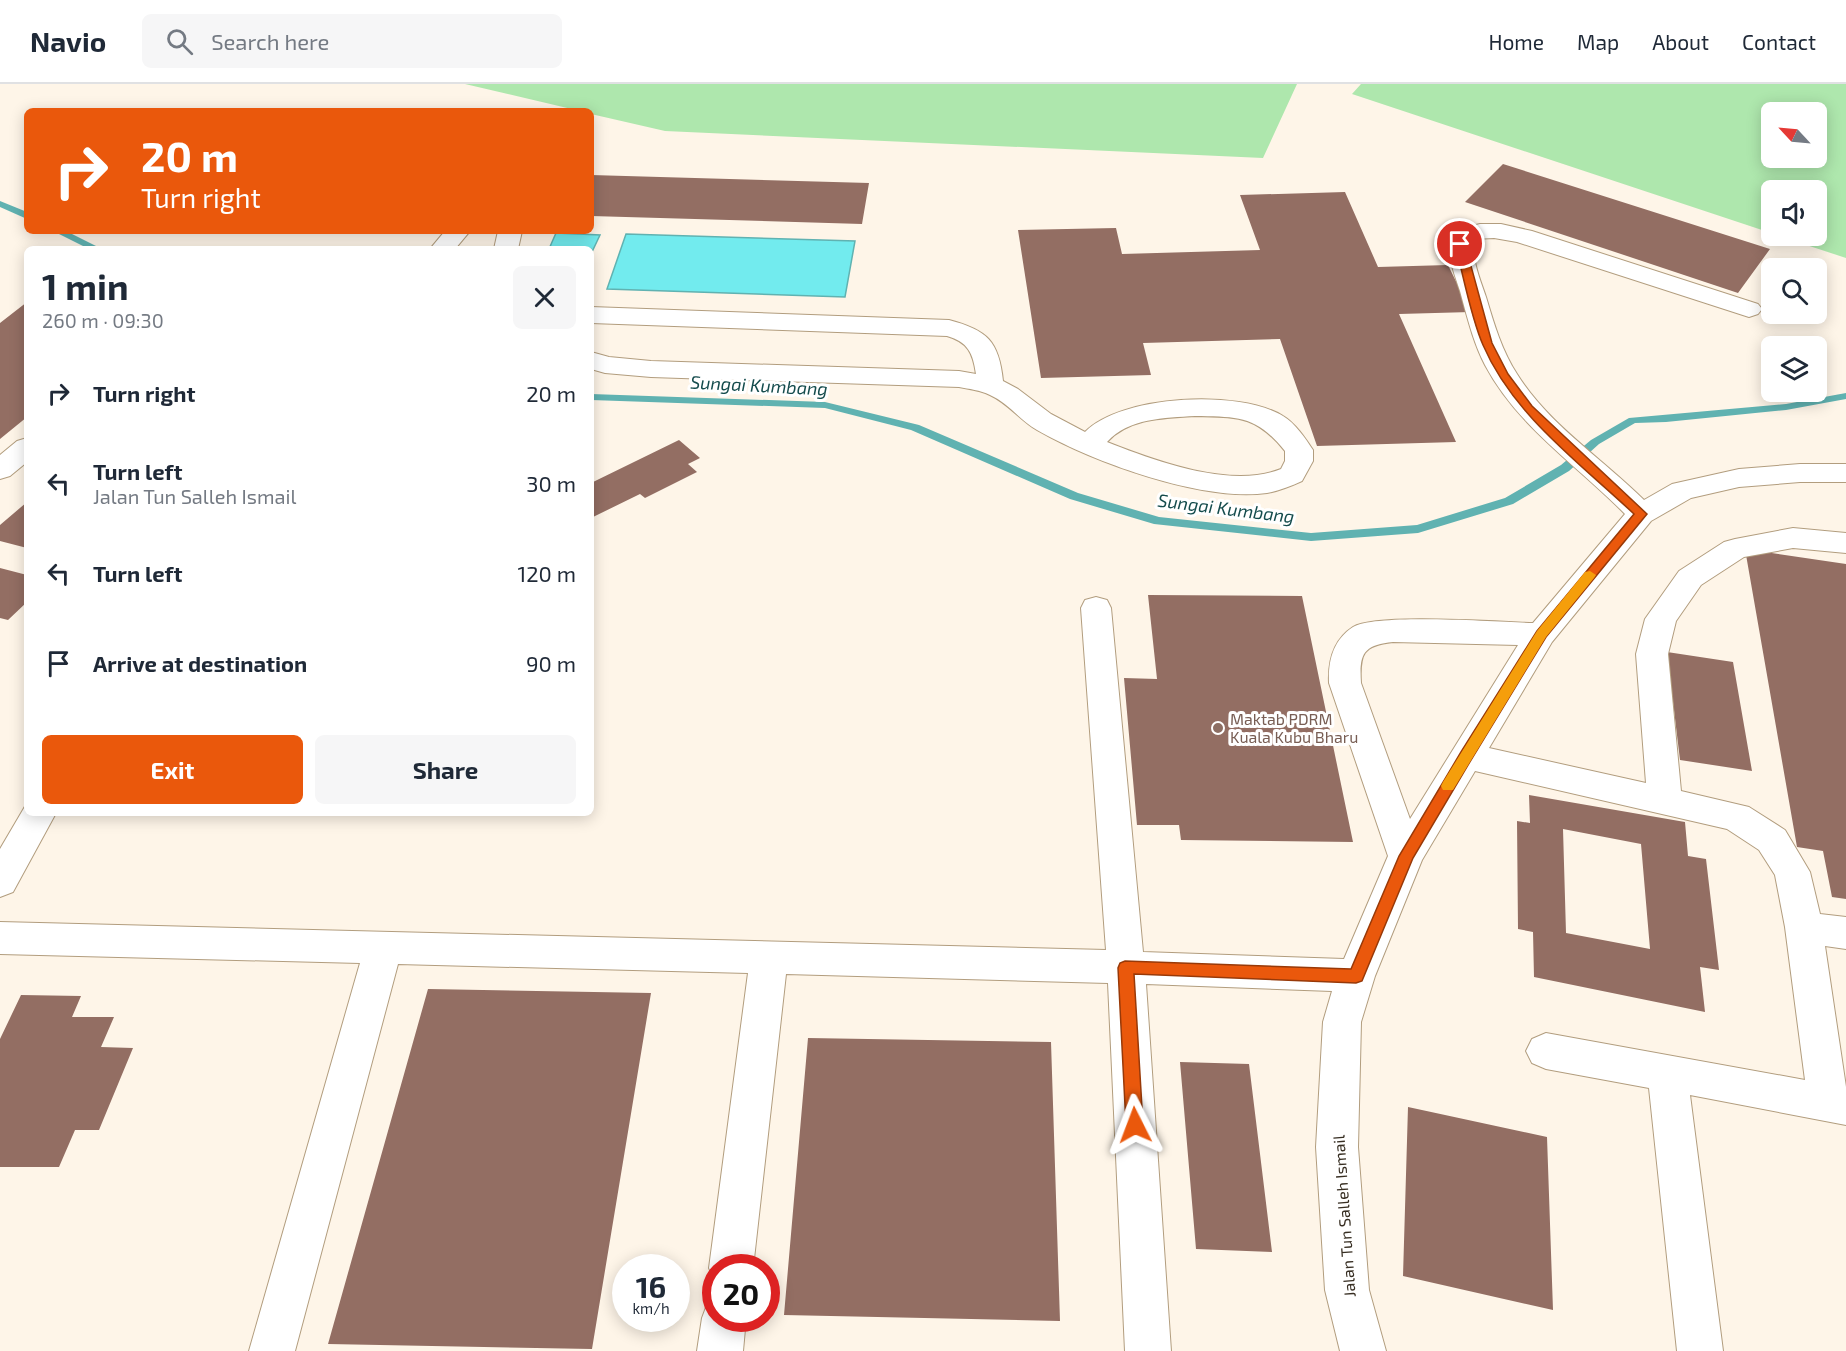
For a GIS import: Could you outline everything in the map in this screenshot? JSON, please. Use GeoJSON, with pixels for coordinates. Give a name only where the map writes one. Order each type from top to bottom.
{"type":"FeatureCollection","features":[{"type":"Feature","properties":{"kind":"street"},"geometry":{"type":"LineString","coordinates":[[1636,508],[1528,408],[1503,374],[1487,343],[1460,244],[1464,235],[1478,230],[1494,229],[1524,236],[1749,309]]}},
{"type":"Feature","properties":{"kind":"street"},"geometry":{"type":"LineString","coordinates":[[445,246],[455,234]]}},
{"type":"Feature","properties":{"kind":"street"},"geometry":{"type":"LineString","coordinates":[[597,315],[949,328],[970,334],[982,343],[988,360],[990,385]]}},
{"type":"Feature","properties":{"kind":"street"},"geometry":{"type":"LineString","coordinates":[[594,361],[605,365],[651,369],[960,379],[990,385],[1005,392],[1046,423],[1089,445],[1159,469],[1209,480],[1267,484],[1292,475],[1299,461],[1299,450],[1274,422],[1255,414],[1221,409],[1173,409],[1144,412],[1111,423],[1089,445]]}},
{"type":"Feature","properties":{"kind":"street"},"geometry":{"type":"LineString","coordinates":[[0,470],[24,450]]}},
{"type":"Feature","properties":{"kind":"street","name":"Jalan Tun Salleh Ismail"},"geometry":{"type":"LineString","coordinates":[[1363,1351],[1347,1290],[1336,1147],[1342,1022],[1356,976],[1406,856],[1541,634],[1636,508],[1682,491],[1739,478],[1800,473],[1846,473]]}},
{"type":"Feature","properties":{"kind":"street"},"geometry":{"type":"LineString","coordinates":[[1664,799],[1652,654],[1661,619],[1690,578],[1735,549],[1793,538],[1846,543]]}},
{"type":"Feature","properties":{"kind":"street"},"geometry":{"type":"LineString","coordinates":[[1096,608],[1125,968],[1148,1351]]}},
{"type":"Feature","properties":{"kind":"street"},"geometry":{"type":"LineString","coordinates":[[1406,856],[1345,683],[1344,663],[1352,645],[1365,634],[1393,632],[1541,634]]}},
{"type":"Feature","properties":{"kind":"street"},"geometry":{"type":"LineString","coordinates":[[1466,756],[1737,817],[1772,840],[1791,872],[1804,927],[1837,1104],[1546,1051]]}},
{"type":"Feature","properties":{"kind":"street"},"geometry":{"type":"LineString","coordinates":[[0,882],[37,816]]}},
{"type":"Feature","properties":{"kind":"street"},"geometry":{"type":"LineString","coordinates":[[1804,927],[1846,933]]}},
{"type":"Feature","properties":{"kind":"street"},"geometry":{"type":"LineString","coordinates":[[0,938],[1356,976]]}},
{"type":"Feature","properties":{"kind":"street"},"geometry":{"type":"LineString","coordinates":[[272,1351],[383,949]]}},
{"type":"Feature","properties":{"kind":"street"},"geometry":{"type":"LineString","coordinates":[[733,1254],[769,958]]}},
{"type":"Feature","properties":{"kind":"street"},"geometry":{"type":"LineString","coordinates":[[1666,1073],[1700,1351]]}},
{"type":"Feature","properties":{"kind":"street"},"geometry":{"type":"LineString","coordinates":[[720,1351],[722,1332]]}},
{"type":"Feature","properties":{"kind":"green space"},"geometry":{"type":"Polygon","coordinates":[[[465,84],[1297,84],[1263,158],[665,131],[594,115],[594,108],[567,108],[465,84]]]}},
{"type":"Feature","properties":{"kind":"green space"},"geometry":{"type":"Polygon","coordinates":[[[1361,84],[1846,84],[1846,258],[1809,246],[1827,246],[1827,180],[1761,180],[1761,230],[1352,94],[1361,84]]]}},
{"type":"Feature","properties":{"kind":"water"},"geometry":{"type":"Polygon","coordinates":[[[556,234],[600,235],[594,248],[550,246],[556,234]]]}},
{"type":"Feature","properties":{"kind":"water"},"geometry":{"type":"Polygon","coordinates":[[[626,234],[855,241],[845,297],[607,289],[626,234]]]}},
{"type":"Feature","properties":{"kind":"building"},"geometry":{"type":"Polygon","coordinates":[[[1503,164],[1770,249],[1761,258],[1761,261],[1738,293],[1465,202],[1503,164]]]}},
{"type":"Feature","properties":{"kind":"building"},"geometry":{"type":"Polygon","coordinates":[[[594,175],[869,183],[862,224],[594,216],[594,175]]]}},
{"type":"Feature","properties":{"kind":"building"},"geometry":{"type":"Polygon","coordinates":[[[1345,192],[1378,267],[1448,265],[1471,312],[1399,314],[1456,442],[1317,446],[1280,339],[1143,343],[1151,375],[1041,378],[1018,230],[1116,228],[1122,254],[1260,250],[1240,195],[1345,192]]]}},
{"type":"Feature","properties":{"kind":"building"},"geometry":{"type":"Polygon","coordinates":[[[24,304],[24,419],[0,439],[0,323],[24,304]]]}},
{"type":"Feature","properties":{"kind":"building"},"geometry":{"type":"Polygon","coordinates":[[[679,440],[700,458],[688,464],[697,472],[645,498],[640,494],[594,517],[594,482],[679,440]]]}},
{"type":"Feature","properties":{"kind":"building"},"geometry":{"type":"Polygon","coordinates":[[[24,505],[24,547],[0,541],[0,525],[24,505]]]}},
{"type":"Feature","properties":{"kind":"building"},"geometry":{"type":"Polygon","coordinates":[[[1745,549],[1846,564],[1846,899],[1832,897],[1823,851],[1797,847],[1745,549]]]}},
{"type":"Feature","properties":{"kind":"building"},"geometry":{"type":"Polygon","coordinates":[[[0,568],[24,574],[24,605],[8,620],[0,618],[0,568]]]}},
{"type":"Feature","properties":{"kind":"building"},"geometry":{"type":"Polygon","coordinates":[[[1148,595],[1302,596],[1353,842],[1181,840],[1179,825],[1137,825],[1124,678],[1157,679],[1148,595]]]}},
{"type":"Feature","properties":{"kind":"building"},"geometry":{"type":"Polygon","coordinates":[[[1667,652],[1733,662],[1752,771],[1680,760],[1667,652]]]}},
{"type":"Feature","properties":{"kind":"building"},"geometry":{"type":"Polygon","coordinates":[[[1529,795],[1685,822],[1688,856],[1706,859],[1719,970],[1700,967],[1705,1012],[1534,977],[1533,932],[1518,929],[1517,821],[1530,823],[1529,795]],[[1563,829],[1566,933],[1650,949],[1641,844],[1563,829]]]}},
{"type":"Feature","properties":{"kind":"building"},"geometry":{"type":"Polygon","coordinates":[[[428,989],[651,993],[592,1349],[328,1344],[428,989]]]}},
{"type":"Feature","properties":{"kind":"building"},"geometry":{"type":"Polygon","coordinates":[[[21,995],[81,996],[72,1017],[114,1017],[101,1047],[133,1048],[99,1130],[75,1130],[59,1167],[0,1167],[0,1039],[21,995]]]}},
{"type":"Feature","properties":{"kind":"building"},"geometry":{"type":"Polygon","coordinates":[[[808,1038],[1051,1042],[1060,1321],[784,1315],[808,1038]]]}},
{"type":"Feature","properties":{"kind":"building"},"geometry":{"type":"Polygon","coordinates":[[[1180,1062],[1249,1064],[1272,1252],[1196,1249],[1180,1062]]]}},
{"type":"Feature","properties":{"kind":"building"},"geometry":{"type":"Polygon","coordinates":[[[1408,1107],[1547,1137],[1553,1310],[1403,1276],[1408,1107]]]}},
{"type":"Feature","properties":{"kind":"waterway","name":"Sungai Kumbang"},"geometry":{"type":"LineString","coordinates":[[0,204],[24,215]]}},
{"type":"Feature","properties":{"kind":"waterway","name":"Sungai Kumbang"},"geometry":{"type":"LineString","coordinates":[[64,234],[90,246]]}},
{"type":"Feature","properties":{"kind":"waterway","name":"Sungai Kumbang"},"geometry":{"type":"LineString","coordinates":[[594,397],[825,405],[915,427],[1074,496],[1158,521],[1311,537],[1418,529],[1509,501],[1565,468],[1595,442],[1633,420],[1786,407],[1846,396]]}},
{"type":"Feature","properties":{"kind":"slow traffic"},"geometry":{"type":"LineString","coordinates":[[1448,786],[1541,634],[1590,575]]}},
{"type":"Feature","properties":{"kind":"place","name":"Maktab PDRM Kuala Kubu Bharu"},"geometry":{"type":"Point","coordinates":[1218,728]}},
{"type":"Feature","properties":{"kind":"route"},"geometry":{"type":"LineString","coordinates":[[1135,1125],[1125,968],[1356,976],[1406,856],[1541,634],[1641,514],[1528,408],[1503,374],[1487,343],[1460,244]]}}]}
